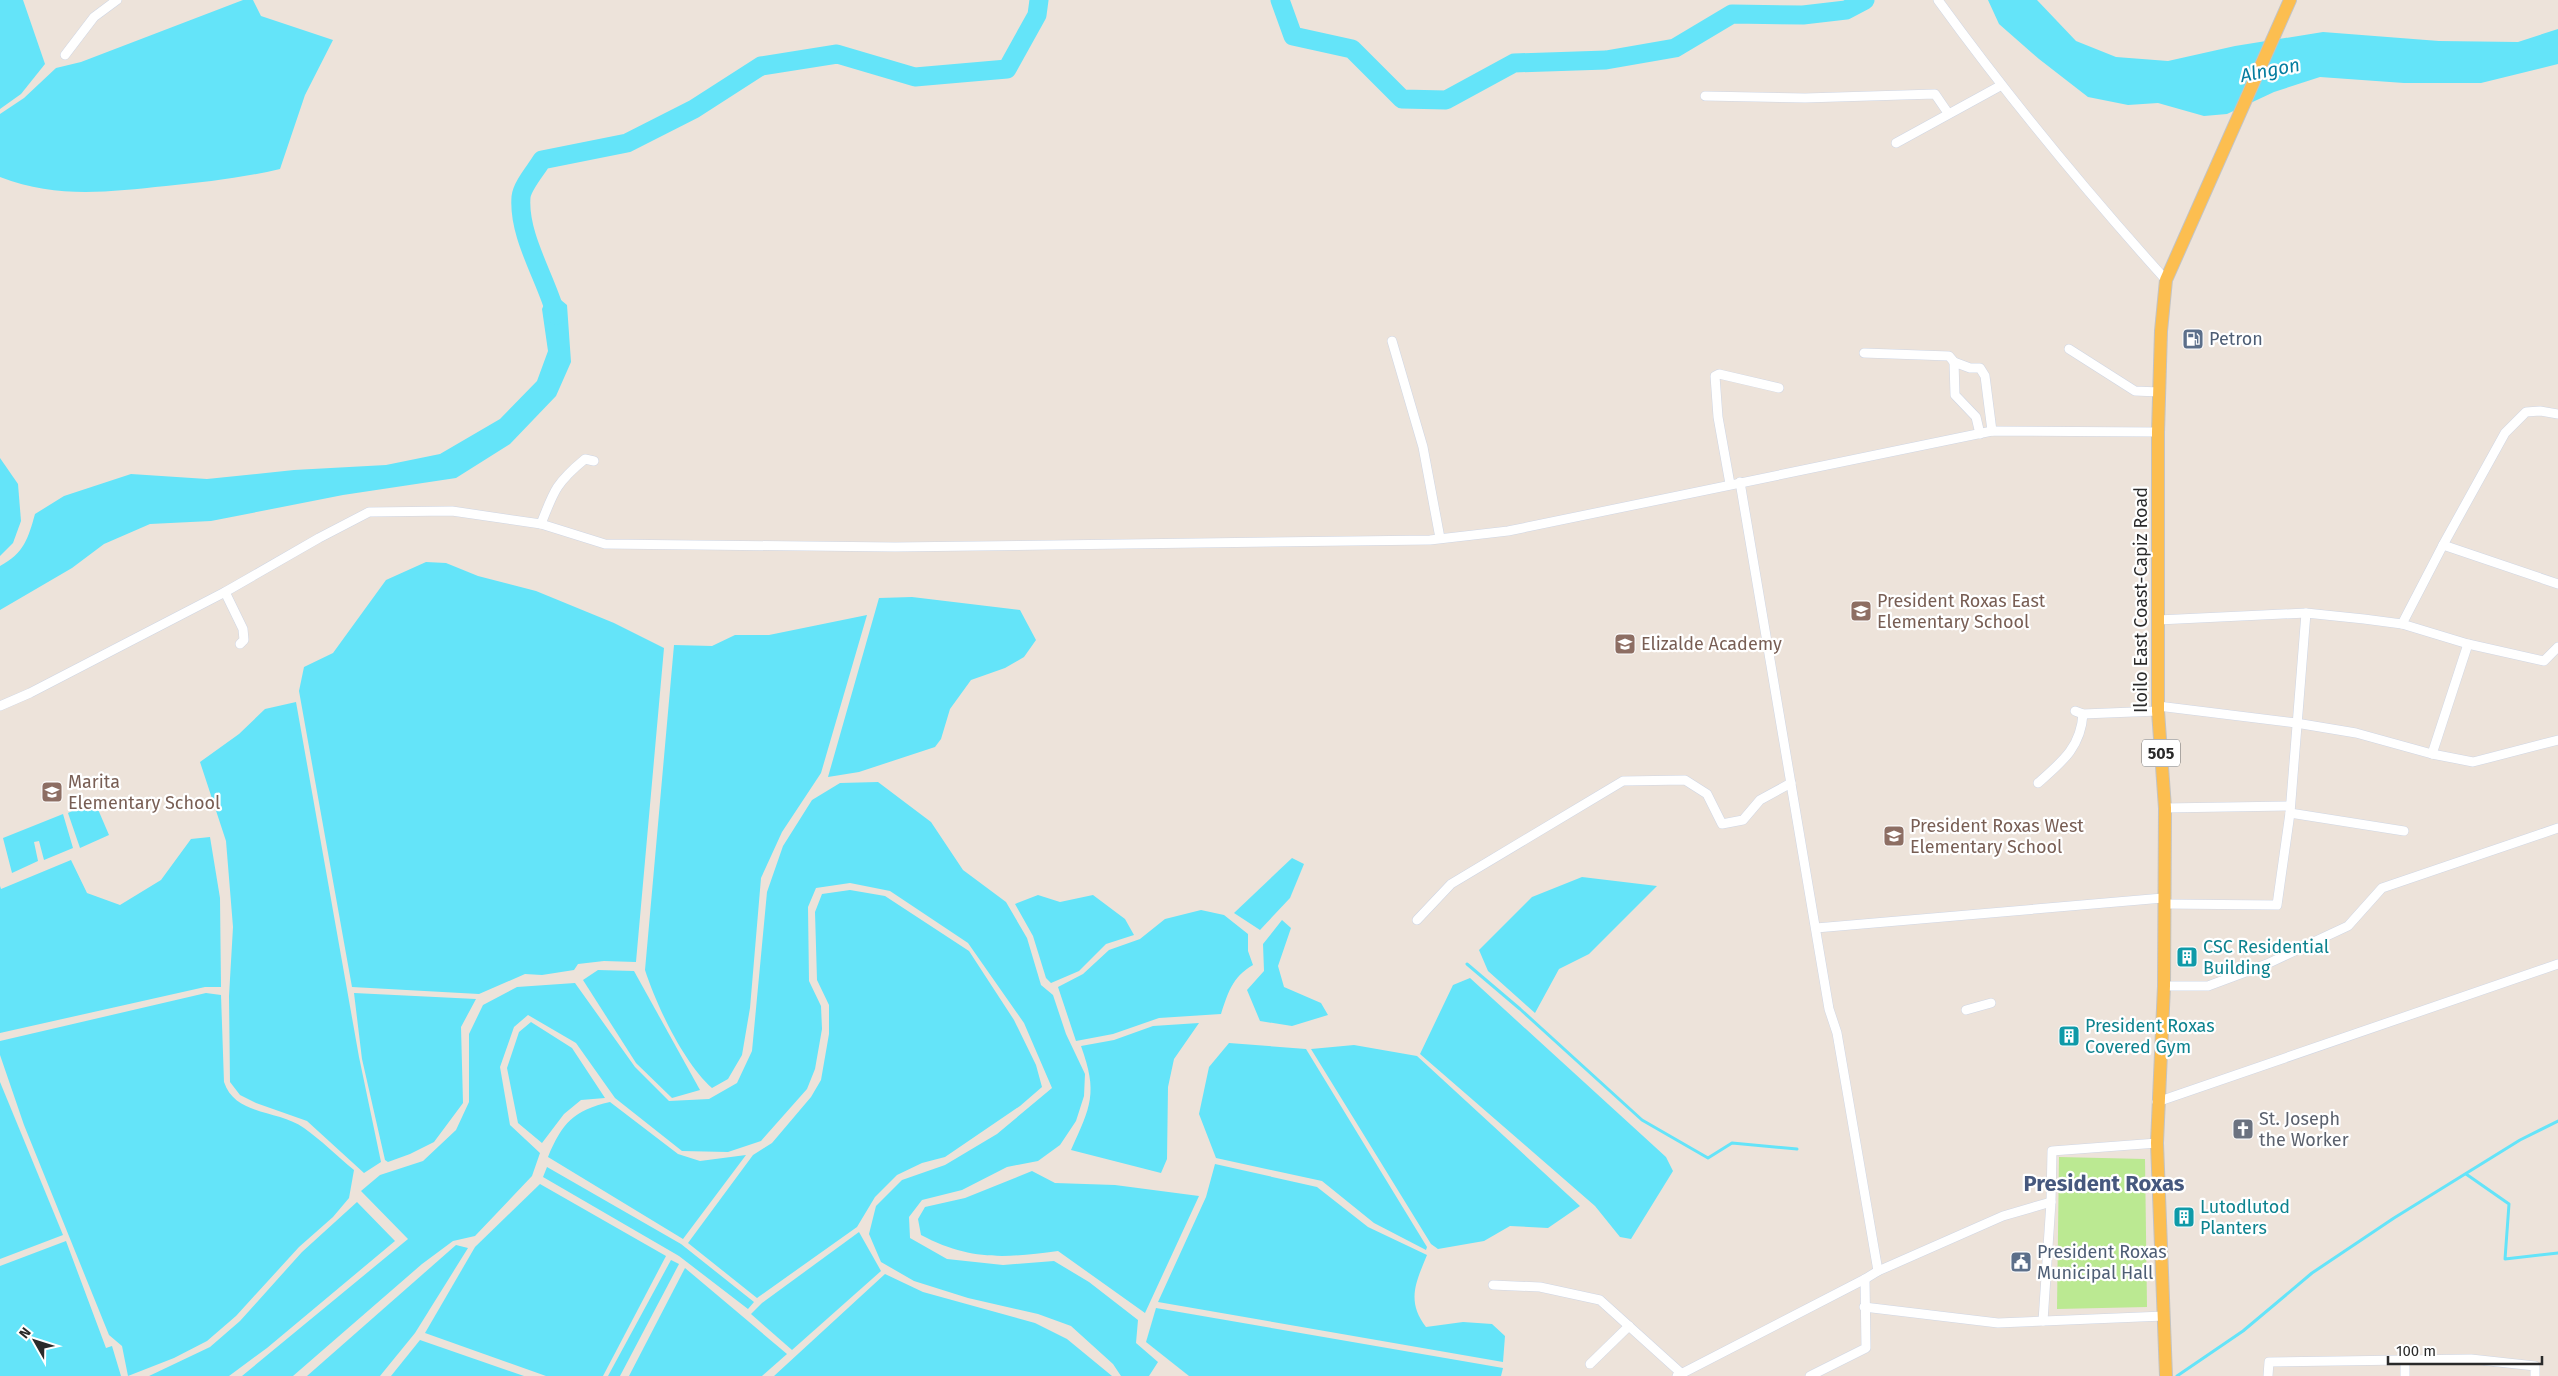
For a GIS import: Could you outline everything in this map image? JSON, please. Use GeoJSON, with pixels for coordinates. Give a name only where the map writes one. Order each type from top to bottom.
{"type":"FeatureCollection","features":[{"type":"Feature","properties":{"kind":"main road","name":"Iloilo East Coast-Capiz Road"},"geometry":{"type":"LineString","coordinates":[[2166,1373],[2157,1102],[2164,986],[2165,808],[2158,708],[2158,432],[2166,280],[2290,0]]}},
{"type":"Feature","properties":{"kind":"street"},"geometry":{"type":"LineString","coordinates":[[65,55],[94,16],[117,0]]}},
{"type":"Feature","properties":{"kind":"street"},"geometry":{"type":"LineString","coordinates":[[1938,0],[2000,86],[2100,208],[2166,280]]}},
{"type":"Feature","properties":{"kind":"street"},"geometry":{"type":"LineString","coordinates":[[1896,143],[2000,86]]}},
{"type":"Feature","properties":{"kind":"street"},"geometry":{"type":"LineString","coordinates":[[1705,96],[1805,98],[1936,94],[1948,113]]}},
{"type":"Feature","properties":{"kind":"street"},"geometry":{"type":"LineString","coordinates":[[1392,341],[1423,447],[1440,538]]}},
{"type":"Feature","properties":{"kind":"street"},"geometry":{"type":"LineString","coordinates":[[2069,349],[2135,391],[2159,392]]}},
{"type":"Feature","properties":{"kind":"street"},"geometry":{"type":"LineString","coordinates":[[1864,353],[1949,356],[1954,362],[1970,368],[1980,368],[1985,376],[1992,431]]}},
{"type":"Feature","properties":{"kind":"street"},"geometry":{"type":"LineString","coordinates":[[1954,362],[1955,395],[1976,416],[1980,434]]}},
{"type":"Feature","properties":{"kind":"street"},"geometry":{"type":"LineString","coordinates":[[1730,484],[1718,417],[1715,376],[1719,374],[1779,388]]}},
{"type":"Feature","properties":{"kind":"street"},"geometry":{"type":"LineString","coordinates":[[2402,624],[2505,433],[2526,412],[2540,411],[2558,414]]}},
{"type":"Feature","properties":{"kind":"street"},"geometry":{"type":"LineString","coordinates":[[0,706],[30,693],[225,592],[319,538],[370,512],[452,511],[541,524],[605,544],[895,547],[1440,538],[1508,531],[1992,431],[2158,432]]}},
{"type":"Feature","properties":{"kind":"street"},"geometry":{"type":"LineString","coordinates":[[541,524],[554,491],[563,478],[585,459],[594,462]]}},
{"type":"Feature","properties":{"kind":"street"},"geometry":{"type":"LineString","coordinates":[[1740,482],[1829,1009],[1836,1033],[1878,1270]]}},
{"type":"Feature","properties":{"kind":"street"},"geometry":{"type":"LineString","coordinates":[[2443,545],[2558,584]]}},
{"type":"Feature","properties":{"kind":"street"},"geometry":{"type":"LineString","coordinates":[[225,592],[243,629],[244,640],[240,644]]}},
{"type":"Feature","properties":{"kind":"street"},"geometry":{"type":"LineString","coordinates":[[1816,928],[2164,901],[2277,905],[2290,810],[2306,613]]}},
{"type":"Feature","properties":{"kind":"street"},"geometry":{"type":"LineString","coordinates":[[2158,620],[2306,613],[2402,624],[2468,644],[2544,661],[2558,647]]}},
{"type":"Feature","properties":{"kind":"street"},"geometry":{"type":"LineString","coordinates":[[2432,754],[2468,644]]}},
{"type":"Feature","properties":{"kind":"street"},"geometry":{"type":"LineString","coordinates":[[2038,783],[2055,768],[2078,741],[2079,712],[2158,708],[2296,723],[2356,733],[2432,754],[2473,762],[2558,740]]}},
{"type":"Feature","properties":{"kind":"street"},"geometry":{"type":"LineString","coordinates":[[1417,920],[1451,884],[1623,781],[1685,780],[1707,794],[1722,824],[1743,820],[1760,800],[1791,783]]}},
{"type":"Feature","properties":{"kind":"street"},"geometry":{"type":"LineString","coordinates":[[2165,808],[2290,810],[2404,831]]}},
{"type":"Feature","properties":{"kind":"street"},"geometry":{"type":"LineString","coordinates":[[2164,986],[2208,986],[2266,964],[2348,926],[2382,888],[2558,828]]}},
{"type":"Feature","properties":{"kind":"street"},"geometry":{"type":"LineString","coordinates":[[2157,1102],[2558,964]]}},
{"type":"Feature","properties":{"kind":"street"},"geometry":{"type":"LineString","coordinates":[[1966,1010],[1991,1003]]}},
{"type":"Feature","properties":{"kind":"street"},"geometry":{"type":"LineString","coordinates":[[2043,1321],[2051,1202],[2052,1151],[2157,1143]]}},
{"type":"Feature","properties":{"kind":"street"},"geometry":{"type":"LineString","coordinates":[[1493,1285],[1540,1287],[1600,1300],[1679,1374],[1865,1279],[1878,1270],[2003,1216],[2051,1202]]}},
{"type":"Feature","properties":{"kind":"street"},"geometry":{"type":"LineString","coordinates":[[1810,1376],[1866,1348],[1865,1279]]}},
{"type":"Feature","properties":{"kind":"street"},"geometry":{"type":"LineString","coordinates":[[1864,1307],[1998,1323],[2164,1316]]}},
{"type":"Feature","properties":{"kind":"street"},"geometry":{"type":"LineString","coordinates":[[1590,1364],[1629,1326]]}},
{"type":"Feature","properties":{"kind":"street"},"geometry":{"type":"LineString","coordinates":[[2268,1376],[2269,1362],[2471,1359],[2535,1366],[2535,1376]]}},
{"type":"Feature","properties":{"kind":"street"},"geometry":{"type":"LineString","coordinates":[[2405,1360],[2405,1376]]}},
{"type":"Feature","properties":{"kind":"green space"},"geometry":{"type":"Polygon","coordinates":[[[2059,1157],[2145,1159],[2147,1307],[2057,1309],[2059,1157]]]}},
{"type":"Feature","properties":{"kind":"water"},"geometry":{"type":"Polygon","coordinates":[[[0,0],[23,0],[45,64],[21,94],[0,109],[0,0]]]}},
{"type":"Feature","properties":{"kind":"water"},"geometry":{"type":"Polygon","coordinates":[[[243,0],[253,0],[261,16],[333,40],[305,95],[280,169],[209,181],[102,192],[42,189],[0,177],[0,114],[24,98],[56,68],[81,62],[243,0]]]}},
{"type":"Feature","properties":{"kind":"water","name":"Alngon"},"geometry":{"type":"Polygon","coordinates":[[[1988,0],[2037,0],[2076,41],[2116,57],[2168,61],[2235,46],[2323,32],[2439,41],[2518,42],[2558,29],[2558,64],[2481,83],[2404,83],[2320,77],[2274,92],[2227,114],[2204,116],[2158,103],[2128,105],[2088,97],[2039,59],[1999,24],[1988,0]]]}},
{"type":"Feature","properties":{"kind":"water"},"geometry":{"type":"Polygon","coordinates":[[[550,291],[567,305],[571,362],[556,396],[510,444],[456,478],[343,495],[211,521],[150,524],[104,544],[72,568],[0,610],[0,566],[15,556],[20,550],[30,531],[35,514],[64,496],[131,474],[207,479],[294,470],[386,465],[440,454],[500,419],[537,381],[548,351],[542,309],[550,291]]]}},
{"type":"Feature","properties":{"kind":"water"},"geometry":{"type":"Polygon","coordinates":[[[0,458],[18,484],[21,521],[13,543],[0,556],[0,458]]]}},
{"type":"Feature","properties":{"kind":"water"},"geometry":{"type":"Polygon","coordinates":[[[426,562],[446,563],[478,576],[536,591],[614,623],[664,648],[636,962],[604,961],[578,964],[574,970],[542,975],[525,974],[479,994],[352,987],[299,691],[304,667],[333,653],[386,580],[426,562]]]}},
{"type":"Feature","properties":{"kind":"water"},"geometry":{"type":"Polygon","coordinates":[[[912,597],[1020,610],[1036,640],[1024,657],[1005,668],[971,680],[950,709],[941,739],[935,747],[859,772],[828,777],[879,598],[912,597]]]}},
{"type":"Feature","properties":{"kind":"water"},"geometry":{"type":"Polygon","coordinates":[[[867,615],[821,773],[782,832],[761,878],[750,1008],[742,1055],[728,1079],[712,1088],[691,1064],[672,1034],[645,970],[674,645],[712,646],[735,635],[769,635],[867,615]]]}},
{"type":"Feature","properties":{"kind":"water"},"geometry":{"type":"Polygon","coordinates":[[[296,702],[359,1057],[381,1162],[364,1173],[307,1121],[256,1103],[240,1095],[230,1082],[229,996],[233,927],[226,841],[200,762],[239,734],[265,709],[296,702]]]}},
{"type":"Feature","properties":{"kind":"water"},"geometry":{"type":"Polygon","coordinates":[[[878,782],[931,822],[963,870],[1006,902],[1027,938],[1041,985],[1053,995],[1066,1034],[1085,1074],[1084,1096],[1076,1121],[1060,1145],[1038,1161],[1007,1167],[962,1190],[922,1200],[909,1217],[910,1238],[947,1259],[1003,1265],[1054,1261],[1089,1282],[1138,1320],[1136,1343],[1158,1362],[1149,1376],[1121,1376],[1113,1364],[1071,1326],[1038,1314],[968,1298],[914,1281],[881,1262],[869,1234],[876,1206],[902,1180],[945,1165],[997,1134],[1052,1088],[1024,1023],[968,943],[890,891],[850,883],[816,888],[808,907],[809,981],[821,1006],[822,1029],[815,1069],[807,1089],[761,1141],[728,1152],[682,1151],[615,1098],[576,1043],[528,1015],[514,1027],[500,1067],[510,1125],[540,1153],[532,1176],[475,1236],[453,1241],[422,1264],[293,1376],[242,1376],[408,1239],[361,1191],[380,1175],[423,1161],[456,1130],[469,1102],[469,1034],[483,1005],[517,987],[575,983],[635,1067],[669,1101],[709,1099],[737,1083],[752,1051],[767,892],[783,846],[812,800],[840,783],[878,782]]]}},
{"type":"Feature","properties":{"kind":"water"},"geometry":{"type":"Polygon","coordinates":[[[94,800],[109,835],[80,848],[68,813],[94,800]]]}},
{"type":"Feature","properties":{"kind":"water"},"geometry":{"type":"Polygon","coordinates":[[[63,814],[73,848],[44,860],[39,841],[34,842],[38,861],[12,873],[3,838],[63,814]]]}},
{"type":"Feature","properties":{"kind":"water"},"geometry":{"type":"Polygon","coordinates":[[[210,837],[220,898],[221,987],[205,987],[0,1033],[0,886],[1,889],[71,860],[87,893],[120,905],[161,880],[191,839],[210,837]]]}},
{"type":"Feature","properties":{"kind":"water"},"geometry":{"type":"Polygon","coordinates":[[[1292,858],[1304,864],[1290,898],[1260,930],[1234,913],[1292,858]]]}},
{"type":"Feature","properties":{"kind":"water"},"geometry":{"type":"Polygon","coordinates":[[[1582,877],[1657,886],[1589,954],[1559,969],[1535,1013],[1488,971],[1479,950],[1532,897],[1582,877]]]}},
{"type":"Feature","properties":{"kind":"water"},"geometry":{"type":"Polygon","coordinates":[[[850,890],[885,896],[969,951],[1014,1020],[1036,1065],[1042,1087],[1020,1106],[945,1157],[922,1163],[897,1175],[875,1197],[857,1227],[757,1298],[688,1243],[753,1155],[772,1143],[811,1097],[821,1080],[829,1034],[829,1005],[817,980],[815,912],[822,894],[850,890]]]}},
{"type":"Feature","properties":{"kind":"water"},"geometry":{"type":"Polygon","coordinates":[[[1038,895],[1060,902],[1093,895],[1125,919],[1134,935],[1106,944],[1079,971],[1051,983],[1046,978],[1033,936],[1015,904],[1038,895]]]}},
{"type":"Feature","properties":{"kind":"water"},"geometry":{"type":"Polygon","coordinates":[[[1201,910],[1224,915],[1248,934],[1248,951],[1253,965],[1235,980],[1221,1014],[1159,1018],[1113,1034],[1076,1041],[1058,987],[1083,974],[1109,950],[1140,939],[1165,919],[1201,910]]]}},
{"type":"Feature","properties":{"kind":"water"},"geometry":{"type":"Polygon","coordinates":[[[1282,920],[1291,928],[1278,966],[1284,987],[1321,1003],[1328,1015],[1292,1026],[1260,1021],[1247,990],[1264,971],[1263,944],[1282,920]]]}},
{"type":"Feature","properties":{"kind":"water"},"geometry":{"type":"Polygon","coordinates":[[[598,970],[634,971],[700,1090],[672,1098],[636,1063],[583,980],[598,970]]]}},
{"type":"Feature","properties":{"kind":"water"},"geometry":{"type":"Polygon","coordinates":[[[1470,978],[1666,1157],[1673,1171],[1631,1239],[1620,1237],[1595,1206],[1420,1054],[1453,985],[1470,978]]]}},
{"type":"Feature","properties":{"kind":"water"},"geometry":{"type":"Polygon","coordinates":[[[206,993],[221,995],[224,1082],[230,1093],[248,1107],[294,1122],[304,1128],[354,1170],[349,1198],[333,1217],[299,1247],[236,1316],[207,1341],[174,1358],[128,1376],[122,1346],[109,1335],[24,1125],[0,1055],[0,1041],[206,993]]]}},
{"type":"Feature","properties":{"kind":"water"},"geometry":{"type":"Polygon","coordinates":[[[354,993],[476,999],[461,1027],[463,1103],[434,1142],[388,1162],[385,1160],[362,1059],[354,993]]]}},
{"type":"Feature","properties":{"kind":"water"},"geometry":{"type":"Polygon","coordinates":[[[531,1022],[572,1048],[605,1098],[581,1100],[564,1114],[542,1143],[518,1123],[507,1068],[519,1032],[531,1022]]]}},
{"type":"Feature","properties":{"kind":"water"},"geometry":{"type":"Polygon","coordinates":[[[1199,1023],[1174,1059],[1168,1087],[1167,1159],[1161,1173],[1071,1150],[1090,1099],[1089,1076],[1081,1046],[1114,1040],[1153,1026],[1199,1023]]]}},
{"type":"Feature","properties":{"kind":"water"},"geometry":{"type":"Polygon","coordinates":[[[1229,1043],[1306,1049],[1427,1247],[1426,1250],[1374,1223],[1322,1181],[1216,1158],[1199,1114],[1209,1067],[1229,1043]]]}},
{"type":"Feature","properties":{"kind":"water"},"geometry":{"type":"Polygon","coordinates":[[[1354,1045],[1417,1056],[1580,1206],[1548,1228],[1510,1226],[1484,1241],[1438,1249],[1431,1244],[1311,1049],[1354,1045]]]}},
{"type":"Feature","properties":{"kind":"water"},"geometry":{"type":"Polygon","coordinates":[[[0,1082],[63,1235],[0,1259],[0,1082]]]}},
{"type":"Feature","properties":{"kind":"water"},"geometry":{"type":"Polygon","coordinates":[[[610,1102],[678,1154],[700,1161],[746,1155],[683,1239],[548,1157],[559,1135],[571,1120],[587,1109],[610,1102]]]}},
{"type":"Feature","properties":{"kind":"water"},"geometry":{"type":"Polygon","coordinates":[[[1215,1164],[1317,1187],[1368,1227],[1427,1255],[1419,1274],[1415,1291],[1416,1309],[1426,1327],[1463,1322],[1492,1324],[1505,1336],[1503,1362],[1158,1302],[1206,1197],[1215,1164]]]}},
{"type":"Feature","properties":{"kind":"water"},"geometry":{"type":"Polygon","coordinates":[[[547,1167],[681,1244],[754,1302],[748,1309],[679,1256],[543,1177],[547,1167]]]}},
{"type":"Feature","properties":{"kind":"water"},"geometry":{"type":"Polygon","coordinates":[[[1032,1171],[1055,1183],[1115,1185],[1199,1196],[1145,1313],[1058,1251],[1004,1256],[988,1255],[956,1249],[921,1235],[918,1219],[925,1207],[965,1198],[1032,1171]]]}},
{"type":"Feature","properties":{"kind":"water"},"geometry":{"type":"Polygon","coordinates":[[[540,1184],[666,1256],[603,1376],[546,1376],[425,1333],[475,1247],[540,1184]]]}},
{"type":"Feature","properties":{"kind":"water"},"geometry":{"type":"Polygon","coordinates":[[[357,1202],[395,1241],[267,1348],[229,1376],[149,1376],[210,1347],[240,1321],[302,1252],[357,1202]]]}},
{"type":"Feature","properties":{"kind":"water"},"geometry":{"type":"Polygon","coordinates":[[[859,1232],[881,1271],[792,1350],[751,1314],[762,1303],[859,1232]]]}},
{"type":"Feature","properties":{"kind":"water"},"geometry":{"type":"Polygon","coordinates":[[[66,1241],[106,1348],[112,1346],[121,1376],[0,1376],[0,1266],[66,1241]]]}},
{"type":"Feature","properties":{"kind":"water"},"geometry":{"type":"Polygon","coordinates":[[[456,1245],[468,1248],[415,1333],[380,1376],[307,1376],[456,1245]]]}},
{"type":"Feature","properties":{"kind":"water"},"geometry":{"type":"Polygon","coordinates":[[[671,1260],[679,1264],[620,1376],[608,1376],[671,1260]]]}},
{"type":"Feature","properties":{"kind":"water"},"geometry":{"type":"Polygon","coordinates":[[[685,1268],[787,1354],[762,1376],[629,1376],[685,1268]]]}},
{"type":"Feature","properties":{"kind":"water"},"geometry":{"type":"Polygon","coordinates":[[[885,1274],[923,1292],[1035,1323],[1067,1339],[1112,1376],[774,1376],[885,1274]]]}},
{"type":"Feature","properties":{"kind":"water"},"geometry":{"type":"Polygon","coordinates":[[[1156,1308],[1503,1368],[1501,1376],[1189,1376],[1146,1342],[1156,1308]]]}},
{"type":"Feature","properties":{"kind":"water"},"geometry":{"type":"Polygon","coordinates":[[[420,1340],[524,1376],[391,1376],[420,1340]]]}},
{"type":"Feature","properties":{"kind":"waterway"},"geometry":{"type":"LineString","coordinates":[[556,315],[528,242],[521,212],[522,193],[542,160],[627,143],[694,109],[761,66],[837,54],[915,77],[1007,69],[1037,15],[1039,0]]}},
{"type":"Feature","properties":{"kind":"waterway"},"geometry":{"type":"LineString","coordinates":[[1280,0],[1293,36],[1352,49],[1402,99],[1446,100],[1514,63],[1606,60],[1675,48],[1732,14],[1803,15],[1846,10],[1865,0]]}},
{"type":"Feature","properties":{"kind":"waterway"},"geometry":{"type":"LineString","coordinates":[[1467,964],[1520,1009],[1642,1120],[1708,1158],[1732,1143],[1797,1149]]}},
{"type":"Feature","properties":{"kind":"waterway"},"geometry":{"type":"LineString","coordinates":[[2177,1376],[2243,1331],[2312,1273],[2394,1218],[2520,1140],[2558,1121]]}},
{"type":"Feature","properties":{"kind":"waterway"},"geometry":{"type":"LineString","coordinates":[[2466,1174],[2509,1204],[2505,1259],[2558,1253]]}},
{"type":"Feature","properties":{"kind":"place","name":"Petron"},"geometry":{"type":"Point","coordinates":[2193,339]}},
{"type":"Feature","properties":{"kind":"place","name":"President Roxas East Elementary School"},"geometry":{"type":"Point","coordinates":[1861,611]}},
{"type":"Feature","properties":{"kind":"place","name":"Elizalde Academy"},"geometry":{"type":"Point","coordinates":[1625,644]}},
{"type":"Feature","properties":{"kind":"place","name":"Marita Elementary School"},"geometry":{"type":"Point","coordinates":[52,792]}},
{"type":"Feature","properties":{"kind":"place","name":"President Roxas West Elementary School"},"geometry":{"type":"Point","coordinates":[1894,836]}},
{"type":"Feature","properties":{"kind":"place","name":"CSC Residential Building"},"geometry":{"type":"Point","coordinates":[2187,957]}},
{"type":"Feature","properties":{"kind":"place","name":"President Roxas Covered Gym"},"geometry":{"type":"Point","coordinates":[2069,1036]}},
{"type":"Feature","properties":{"kind":"place","name":"St. Joseph the Worker"},"geometry":{"type":"Point","coordinates":[2243,1129]}},
{"type":"Feature","properties":{"kind":"place","name":"Lutodlutod Planters"},"geometry":{"type":"Point","coordinates":[2184,1217]}},
{"type":"Feature","properties":{"kind":"place","name":"President Roxas Municipal Hall"},"geometry":{"type":"Point","coordinates":[2021,1262]}},
{"type":"Feature","properties":{"kind":"district","name":"President Roxas"},"geometry":{"type":"Point","coordinates":[2104,1183]}}]}
